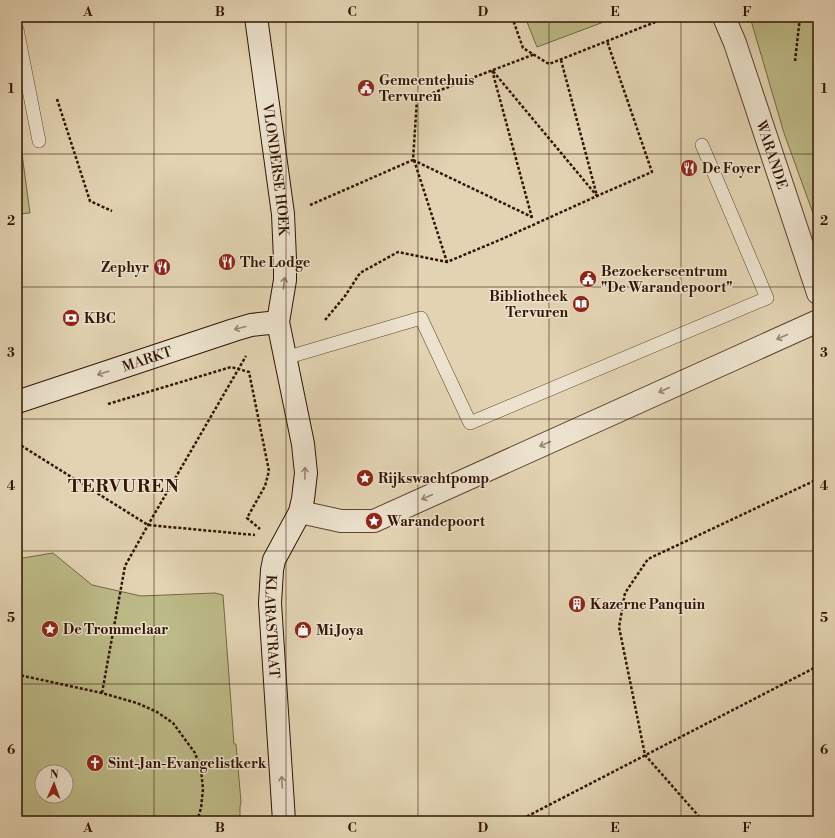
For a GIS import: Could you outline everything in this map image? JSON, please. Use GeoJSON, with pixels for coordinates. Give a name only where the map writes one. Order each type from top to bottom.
{"type":"FeatureCollection","features":[{"type":"Feature","properties":{"kind":"street","name":"VLONDERSE HOEK"},"geometry":{"type":"LineString","coordinates":[[256,17],[283,214],[286,260],[285,280],[278,322]]}},
{"type":"Feature","properties":{"kind":"street","name":"WARANDE"},"geometry":{"type":"LineString","coordinates":[[724,17],[735,43],[818,293]]}},
{"type":"Feature","properties":{"kind":"street"},"geometry":{"type":"LineString","coordinates":[[300,512],[341,521],[374,521],[818,321]]}},
{"type":"Feature","properties":{"kind":"street","name":"KLARASTRAAT"},"geometry":{"type":"LineString","coordinates":[[278,322],[303,444],[306,472],[305,487],[300,512],[274,560],[270,580],[270,604],[284,821]]}},
{"type":"Feature","properties":{"kind":"street","name":"MARKT"},"geometry":{"type":"LineString","coordinates":[[17,402],[234,330],[251,325],[278,322]]}},
{"type":"Feature","properties":{"kind":"lane"},"geometry":{"type":"LineString","coordinates":[[17,29],[39,141]]}},
{"type":"Feature","properties":{"kind":"lane"},"geometry":{"type":"LineString","coordinates":[[286,358],[421,318],[470,423],[767,298],[702,144]]}},
{"type":"Feature","properties":{"kind":"path"},"geometry":{"type":"LineString","coordinates":[[512,17],[523,48],[549,64],[668,17]]}},
{"type":"Feature","properties":{"kind":"path"},"geometry":{"type":"LineString","coordinates":[[655,17],[657,22]]}},
{"type":"Feature","properties":{"kind":"path"},"geometry":{"type":"LineString","coordinates":[[795,61],[800,17]]}},
{"type":"Feature","properties":{"kind":"path"},"geometry":{"type":"LineString","coordinates":[[322,324],[345,296],[360,272],[398,252],[447,262],[652,172],[606,41]]}},
{"type":"Feature","properties":{"kind":"path"},"geometry":{"type":"LineString","coordinates":[[447,262],[413,160],[417,100],[535,54]]}},
{"type":"Feature","properties":{"kind":"path"},"geometry":{"type":"LineString","coordinates":[[561,60],[597,196]]}},
{"type":"Feature","properties":{"kind":"path"},"geometry":{"type":"LineString","coordinates":[[492,70],[597,196]]}},
{"type":"Feature","properties":{"kind":"path"},"geometry":{"type":"LineString","coordinates":[[308,205],[413,160],[532,218],[492,70]]}},
{"type":"Feature","properties":{"kind":"path"},"geometry":{"type":"LineString","coordinates":[[57,99],[90,201],[112,211]]}},
{"type":"Feature","properties":{"kind":"path"},"geometry":{"type":"LineString","coordinates":[[102,693],[125,566],[250,350]]}},
{"type":"Feature","properties":{"kind":"path"},"geometry":{"type":"LineString","coordinates":[[102,406],[231,367],[249,372],[269,471],[265,486],[247,518],[262,532]]}},
{"type":"Feature","properties":{"kind":"path"},"geometry":{"type":"LineString","coordinates":[[17,443],[148,525],[260,535]]}},
{"type":"Feature","properties":{"kind":"path"},"geometry":{"type":"LineString","coordinates":[[703,821],[645,755],[619,627],[625,593],[648,558],[818,479]]}},
{"type":"Feature","properties":{"kind":"path"},"geometry":{"type":"LineString","coordinates":[[518,821],[818,666]]}},
{"type":"Feature","properties":{"kind":"path"},"geometry":{"type":"LineString","coordinates":[[17,677],[19,675],[102,693],[137,703],[157,712],[173,723],[195,753],[201,770],[203,789],[201,808],[197,821]]}},
{"type":"Feature","properties":{"kind":"shaded area"},"geometry":{"type":"Polygon","coordinates":[[[525,17],[617,17],[537,47],[525,17]]]}},
{"type":"Feature","properties":{"kind":"shaded area"},"geometry":{"type":"Polygon","coordinates":[[[750,17],[818,17],[818,227],[784,133],[750,17]]]}},
{"type":"Feature","properties":{"kind":"shaded area"},"geometry":{"type":"Polygon","coordinates":[[[17,117],[30,213],[17,214],[17,117]]]}},
{"type":"Feature","properties":{"kind":"shaded area"},"geometry":{"type":"Polygon","coordinates":[[[53,553],[92,585],[141,596],[215,593],[223,595],[234,744],[236,744],[241,802],[240,821],[17,821],[17,559],[53,553]]]}},
{"type":"Feature","properties":{"kind":"place","name":"Gemeentehuis Tervuren"},"geometry":{"type":"Point","coordinates":[366,88]}},
{"type":"Feature","properties":{"kind":"place","name":"De Foyer"},"geometry":{"type":"Point","coordinates":[689,168]}},
{"type":"Feature","properties":{"kind":"place","name":"The Lodge"},"geometry":{"type":"Point","coordinates":[227,262]}},
{"type":"Feature","properties":{"kind":"place","name":"Zephyr"},"geometry":{"type":"Point","coordinates":[162,267]}},
{"type":"Feature","properties":{"kind":"place","name":"Bezoekerscentrum \"De Warandepoort\""},"geometry":{"type":"Point","coordinates":[588,279]}},
{"type":"Feature","properties":{"kind":"place","name":"Bibliotheek Tervuren"},"geometry":{"type":"Point","coordinates":[581,304]}},
{"type":"Feature","properties":{"kind":"place","name":"KBC"},"geometry":{"type":"Point","coordinates":[71,318]}},
{"type":"Feature","properties":{"kind":"place","name":"Rijkswachtpomp"},"geometry":{"type":"Point","coordinates":[365,478]}},
{"type":"Feature","properties":{"kind":"place","name":"Warandepoort"},"geometry":{"type":"Point","coordinates":[374,521]}},
{"type":"Feature","properties":{"kind":"place","name":"Kazerne Panquin"},"geometry":{"type":"Point","coordinates":[577,604]}},
{"type":"Feature","properties":{"kind":"place","name":"De Trommelaar"},"geometry":{"type":"Point","coordinates":[50,629]}},
{"type":"Feature","properties":{"kind":"place","name":"Mi Joya"},"geometry":{"type":"Point","coordinates":[303,630]}},
{"type":"Feature","properties":{"kind":"place","name":"Sint-Jan-Evangelistkerk"},"geometry":{"type":"Point","coordinates":[95,763]}},
{"type":"Feature","properties":{"kind":"district","name":"TERVUREN"},"geometry":{"type":"Point","coordinates":[124,486]}}]}
